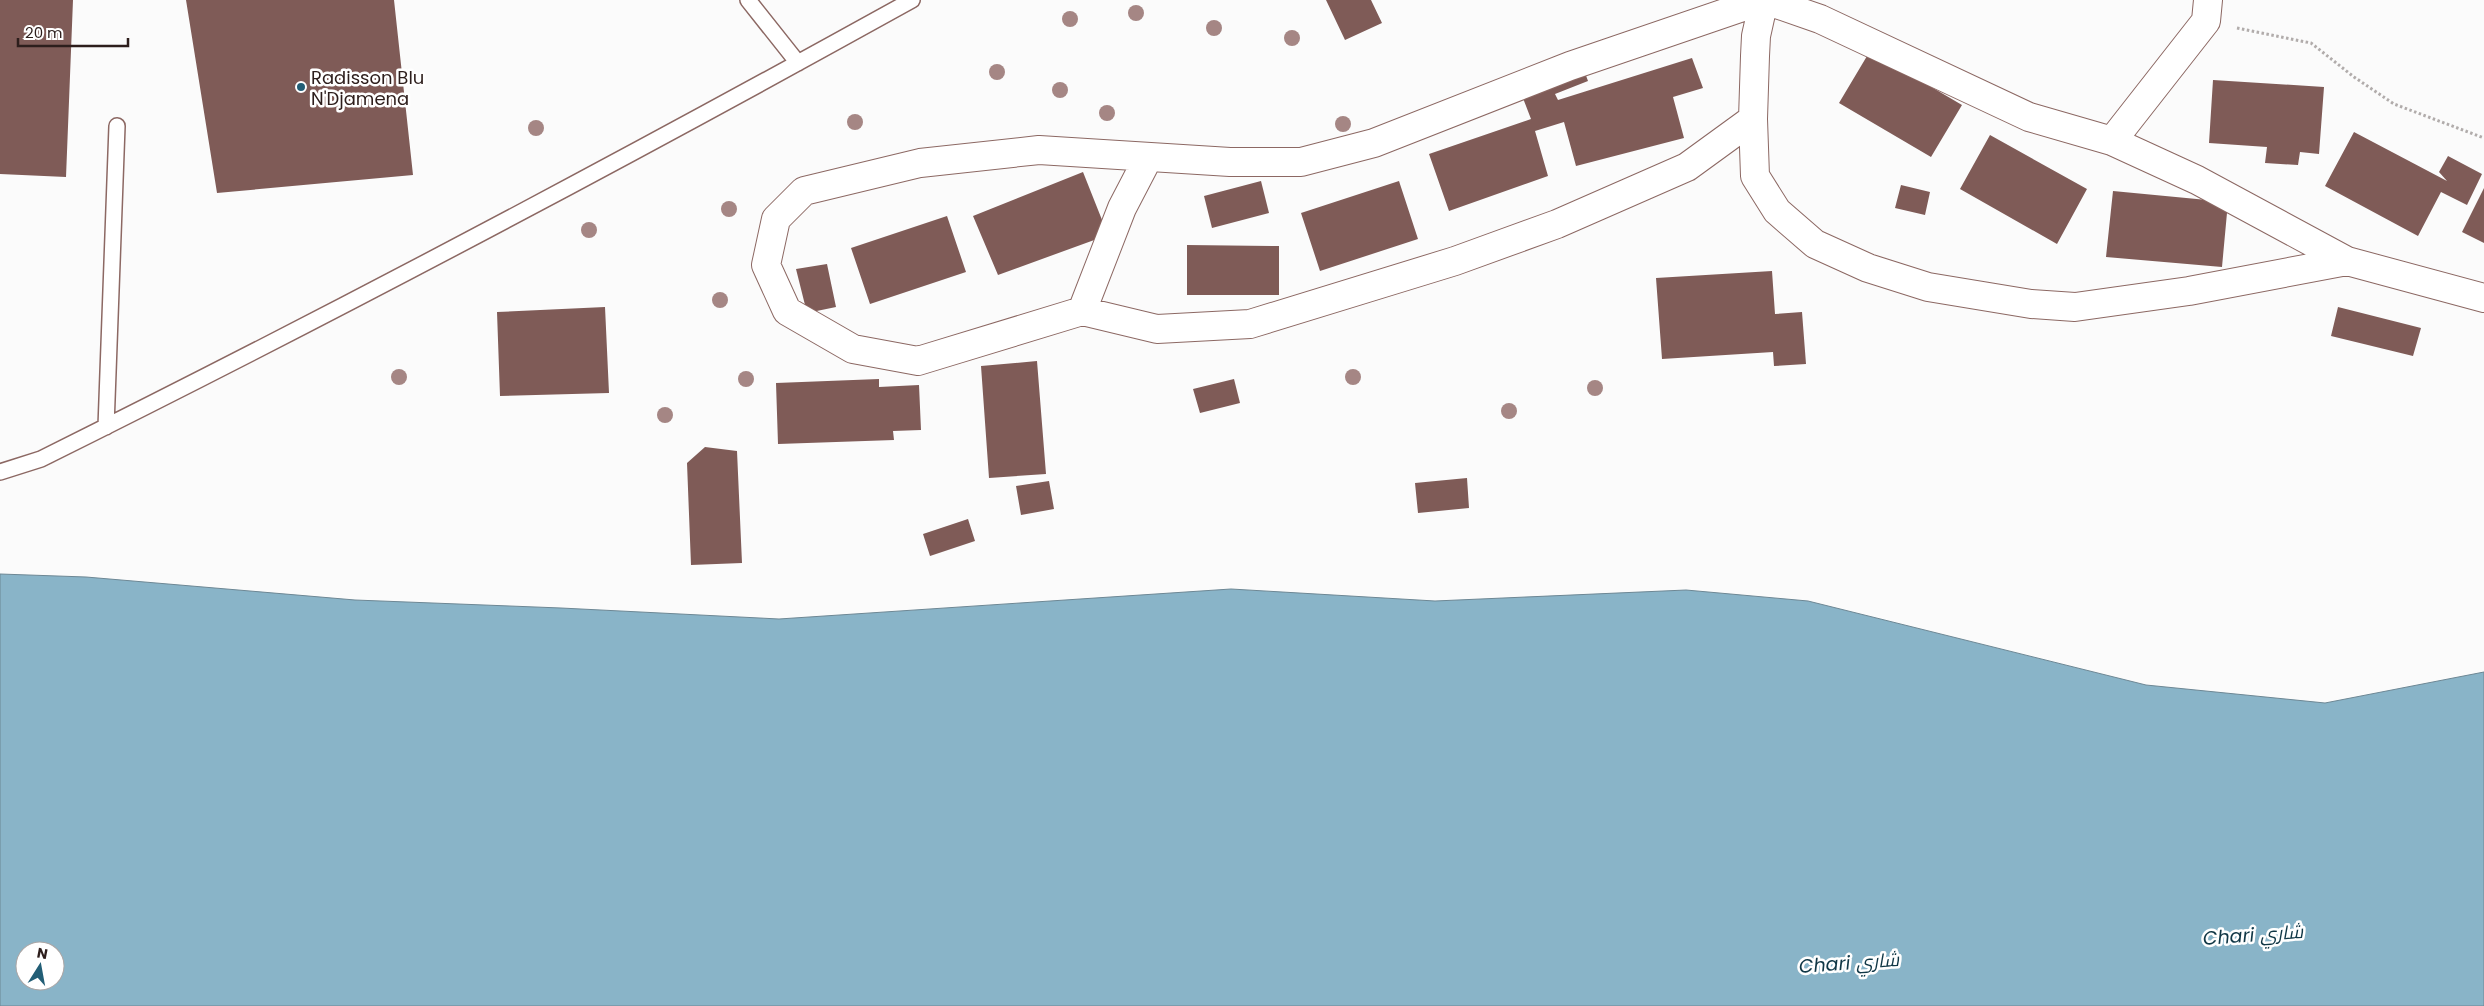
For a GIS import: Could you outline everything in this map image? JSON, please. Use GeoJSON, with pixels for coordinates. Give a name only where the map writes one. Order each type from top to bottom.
{"type":"FeatureCollection","features":[{"type":"Feature","properties":{"kind":"street"},"geometry":{"type":"LineString","coordinates":[[1753,120],[1687,167],[1557,224],[1455,261],[1250,324],[1157,328],[1082,311],[918,362],[853,350],[787,311],[766,265],[776,219],[804,191],[920,163],[1039,150],[1230,162],[1301,162],[1374,143],[1570,66],[1764,0],[1820,19],[2029,116],[2112,141],[2197,180],[2347,262],[2484,298]]}},
{"type":"Feature","properties":{"kind":"street"},"geometry":{"type":"LineString","coordinates":[[1764,0],[1756,36],[1753,120],[1754,176],[1777,211],[1815,244],[1868,268],[1928,287],[2031,304],[2075,307],[2189,290],[2347,262]]}},
{"type":"Feature","properties":{"kind":"street"},"geometry":{"type":"LineString","coordinates":[[2112,141],[2207,11]]}},
{"type":"Feature","properties":{"kind":"street"},"geometry":{"type":"LineString","coordinates":[[1082,311],[1122,208],[1148,158]]}},
{"type":"Feature","properties":{"kind":"lane"},"geometry":{"type":"LineString","coordinates":[[748,0],[798,63]]}},
{"type":"Feature","properties":{"kind":"lane"},"geometry":{"type":"LineString","coordinates":[[0,472],[41,459],[299,330],[912,0]]}},
{"type":"Feature","properties":{"kind":"lane"},"geometry":{"type":"LineString","coordinates":[[106,427],[117,126]]}},
{"type":"Feature","properties":{"kind":"path"},"geometry":{"type":"LineString","coordinates":[[2207,11],[2311,43],[2354,77],[2394,104],[2484,138]]}},
{"type":"Feature","properties":{"kind":"water","name":"Chari شاري"},"geometry":{"type":"Polygon","coordinates":[[[0,574],[86,577],[355,600],[779,619],[1231,589],[1435,601],[1686,590],[1808,601],[2146,685],[2325,703],[2484,672],[2484,1006],[0,1006],[0,574]]]}},
{"type":"Feature","properties":{"kind":"building"},"geometry":{"type":"Polygon","coordinates":[[[0,0],[73,0],[66,177],[0,174],[0,0]]]}},
{"type":"Feature","properties":{"kind":"building","name":"Radisson Blu N'Djamena"},"geometry":{"type":"Polygon","coordinates":[[[186,0],[394,0],[413,175],[217,193],[186,0]]]}},
{"type":"Feature","properties":{"kind":"building"},"geometry":{"type":"Polygon","coordinates":[[[1326,0],[1371,0],[1382,23],[1345,40],[1326,0]]]}},
{"type":"Feature","properties":{"kind":"building"},"geometry":{"type":"Polygon","coordinates":[[[1870,51],[1962,105],[1931,157],[1839,103],[1870,51]]]}},
{"type":"Feature","properties":{"kind":"building"},"geometry":{"type":"Polygon","coordinates":[[[1692,58],[1703,88],[1673,97],[1684,138],[1576,166],[1564,122],[1535,131],[1548,176],[1449,211],[1429,154],[1531,119],[1521,93],[1581,62],[1588,81],[1555,94],[1558,100],[1692,58]]]}},
{"type":"Feature","properties":{"kind":"building"},"geometry":{"type":"Polygon","coordinates":[[[2213,80],[2324,87],[2319,154],[2300,152],[2298,165],[2265,163],[2267,147],[2209,143],[2213,80]]]}},
{"type":"Feature","properties":{"kind":"building"},"geometry":{"type":"Polygon","coordinates":[[[2354,132],[2447,181],[2439,172],[2448,156],[2482,174],[2467,205],[2441,192],[2418,236],[2325,186],[2354,132]]]}},
{"type":"Feature","properties":{"kind":"building"},"geometry":{"type":"Polygon","coordinates":[[[1990,135],[2087,189],[2057,244],[1960,189],[1990,135]]]}},
{"type":"Feature","properties":{"kind":"building"},"geometry":{"type":"Polygon","coordinates":[[[1083,172],[1108,235],[998,275],[973,216],[1083,172]]]}},
{"type":"Feature","properties":{"kind":"building"},"geometry":{"type":"Polygon","coordinates":[[[1261,181],[1269,213],[1212,228],[1204,196],[1261,181]]]}},
{"type":"Feature","properties":{"kind":"building"},"geometry":{"type":"Polygon","coordinates":[[[1399,181],[1418,239],[1320,271],[1301,213],[1399,181]]]}},
{"type":"Feature","properties":{"kind":"building"},"geometry":{"type":"Polygon","coordinates":[[[1901,185],[1930,192],[1925,215],[1895,208],[1901,185]]]}},
{"type":"Feature","properties":{"kind":"building"},"geometry":{"type":"Polygon","coordinates":[[[2484,188],[2484,243],[2462,232],[2484,188]]]}},
{"type":"Feature","properties":{"kind":"building"},"geometry":{"type":"Polygon","coordinates":[[[2113,191],[2228,202],[2222,267],[2106,257],[2113,191]]]}},
{"type":"Feature","properties":{"kind":"building"},"geometry":{"type":"Polygon","coordinates":[[[947,216],[966,272],[870,304],[851,248],[947,216]]]}},
{"type":"Feature","properties":{"kind":"building"},"geometry":{"type":"Polygon","coordinates":[[[1187,245],[1279,246],[1279,295],[1187,295],[1187,245]]]}},
{"type":"Feature","properties":{"kind":"building"},"geometry":{"type":"Polygon","coordinates":[[[827,264],[836,307],[807,313],[796,269],[827,264]]]}},
{"type":"Feature","properties":{"kind":"building"},"geometry":{"type":"Polygon","coordinates":[[[1772,271],[1775,314],[1802,312],[1806,364],[1774,366],[1773,352],[1662,359],[1656,278],[1772,271]]]}},
{"type":"Feature","properties":{"kind":"building"},"geometry":{"type":"Polygon","coordinates":[[[605,307],[609,393],[500,396],[497,312],[605,307]]]}},
{"type":"Feature","properties":{"kind":"building"},"geometry":{"type":"Polygon","coordinates":[[[2338,307],[2421,328],[2413,356],[2331,336],[2338,307]]]}},
{"type":"Feature","properties":{"kind":"building"},"geometry":{"type":"Polygon","coordinates":[[[1037,361],[1046,474],[989,478],[981,366],[1037,361]]]}},
{"type":"Feature","properties":{"kind":"building"},"geometry":{"type":"Polygon","coordinates":[[[879,379],[879,387],[919,385],[921,430],[893,431],[894,440],[778,444],[776,383],[879,379]]]}},
{"type":"Feature","properties":{"kind":"building"},"geometry":{"type":"Polygon","coordinates":[[[1234,379],[1240,403],[1200,413],[1193,389],[1234,379]]]}},
{"type":"Feature","properties":{"kind":"building"},"geometry":{"type":"Polygon","coordinates":[[[705,447],[737,451],[742,563],[691,565],[687,463],[705,447]]]}},
{"type":"Feature","properties":{"kind":"building"},"geometry":{"type":"Polygon","coordinates":[[[1467,478],[1469,508],[1418,513],[1415,483],[1467,478]]]}},
{"type":"Feature","properties":{"kind":"building"},"geometry":{"type":"Polygon","coordinates":[[[1049,481],[1054,509],[1021,515],[1016,486],[1049,481]]]}},
{"type":"Feature","properties":{"kind":"building"},"geometry":{"type":"Polygon","coordinates":[[[968,519],[975,541],[930,556],[923,534],[968,519]]]}},
{"type":"Feature","properties":{"kind":"place","name":"Radisson Blu N'Djamena"},"geometry":{"type":"Point","coordinates":[301,87]}}]}
